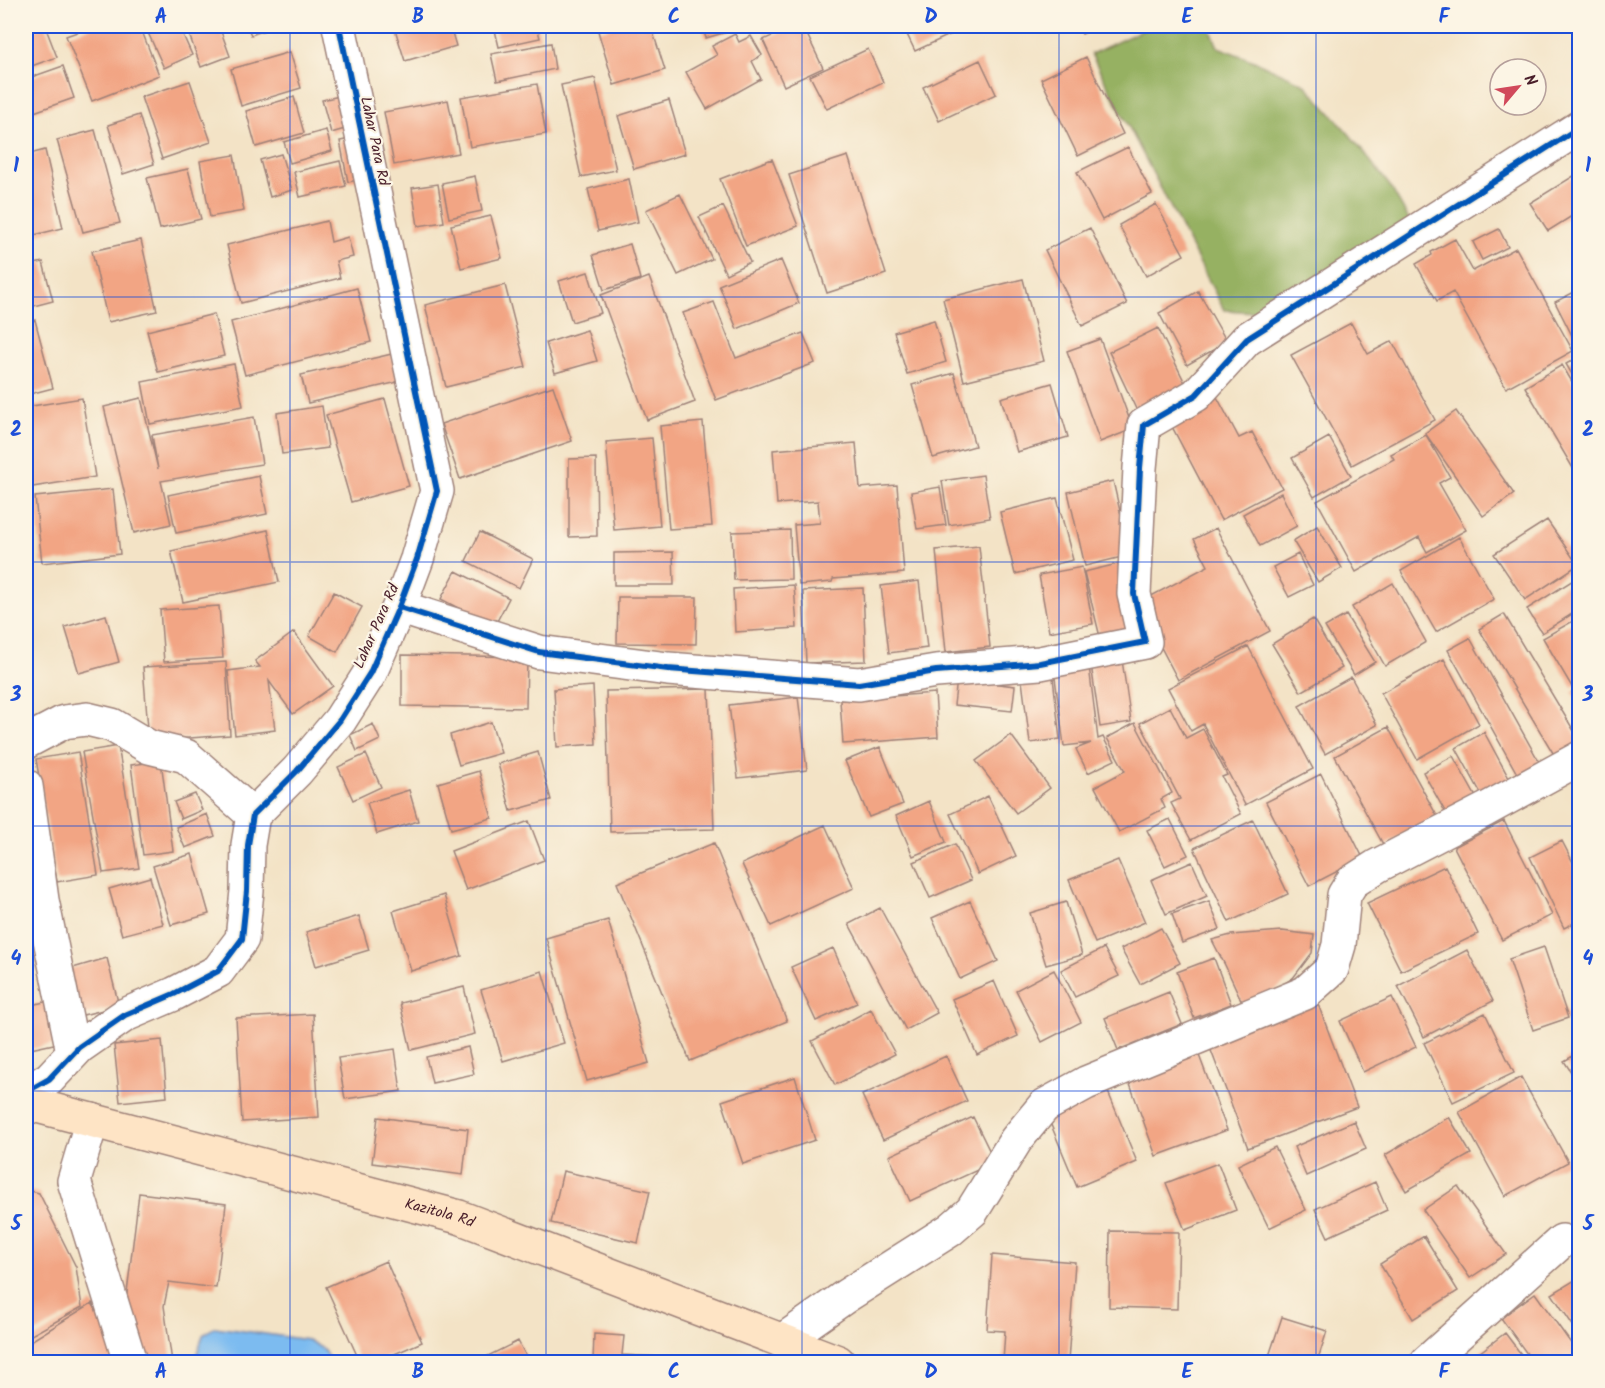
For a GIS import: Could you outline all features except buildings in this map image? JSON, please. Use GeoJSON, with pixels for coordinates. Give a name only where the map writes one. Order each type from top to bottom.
{"type":"FeatureCollection","features":[{"type":"Feature","properties":{"kind":"main road","name":"Kazitola Rd"},"geometry":{"type":"LineString","coordinates":[[26,1103],[459,1217],[838,1362]]}},
{"type":"Feature","properties":{"kind":"street","name":"Lahar Para Rd"},"geometry":{"type":"LineString","coordinates":[[253,815],[297,771],[340,720],[370,673],[417,559],[437,491],[339,26]]}},
{"type":"Feature","properties":{"kind":"street"},"geometry":{"type":"LineString","coordinates":[[399,607],[539,652],[668,669],[859,684],[936,671],[1040,663],[1145,642],[1134,594],[1144,425],[1196,395],[1248,339],[1580,127]]}},
{"type":"Feature","properties":{"kind":"street"},"geometry":{"type":"LineString","coordinates":[[26,742],[64,722],[87,719],[112,725],[148,747],[186,756],[253,815],[248,844],[247,891],[242,939],[218,971],[174,994],[125,1015],[73,1052],[49,1079],[26,1092]]}},
{"type":"Feature","properties":{"kind":"street"},"geometry":{"type":"LineString","coordinates":[[782,1341],[846,1296],[950,1230],[972,1211],[1016,1140],[1044,1106],[1086,1083],[1305,993],[1332,969],[1339,945],[1344,895],[1352,882],[1377,866],[1580,758]]}},
{"type":"Feature","properties":{"kind":"street"},"geometry":{"type":"LineString","coordinates":[[26,786],[42,900],[73,1052]]}},
{"type":"Feature","properties":{"kind":"street"},"geometry":{"type":"LineString","coordinates":[[92,1120],[74,1181],[130,1362]]}},
{"type":"Feature","properties":{"kind":"street"},"geometry":{"type":"LineString","coordinates":[[1427,1362],[1562,1241]]}},
{"type":"Feature","properties":{"kind":"green space"},"geometry":{"type":"Polygon","coordinates":[[[1151,26],[1209,26],[1218,47],[1305,84],[1350,135],[1390,186],[1411,223],[1384,249],[1255,312],[1224,310],[1091,54],[1151,26]]]}},
{"type":"Feature","properties":{"kind":"water"},"geometry":{"type":"Polygon","coordinates":[[[26,885],[35,968],[26,968],[26,885]]]}},
{"type":"Feature","properties":{"kind":"water"},"geometry":{"type":"Polygon","coordinates":[[[215,1327],[308,1340],[323,1349],[331,1362],[195,1362],[203,1335],[215,1327]]]}},
{"type":"Feature","properties":{"kind":"cycle path"},"geometry":{"type":"LineString","coordinates":[[26,1092],[49,1079],[79,1047],[125,1015],[174,994],[218,971],[242,939],[247,891],[248,845],[253,815],[297,771],[340,720],[370,673],[417,559],[437,491],[339,26]]}},
{"type":"Feature","properties":{"kind":"cycle path"},"geometry":{"type":"LineString","coordinates":[[399,607],[539,652],[668,669],[859,684],[936,671],[1040,663],[1145,642],[1134,594],[1144,425],[1196,395],[1247,339],[1580,127]]}}]}
